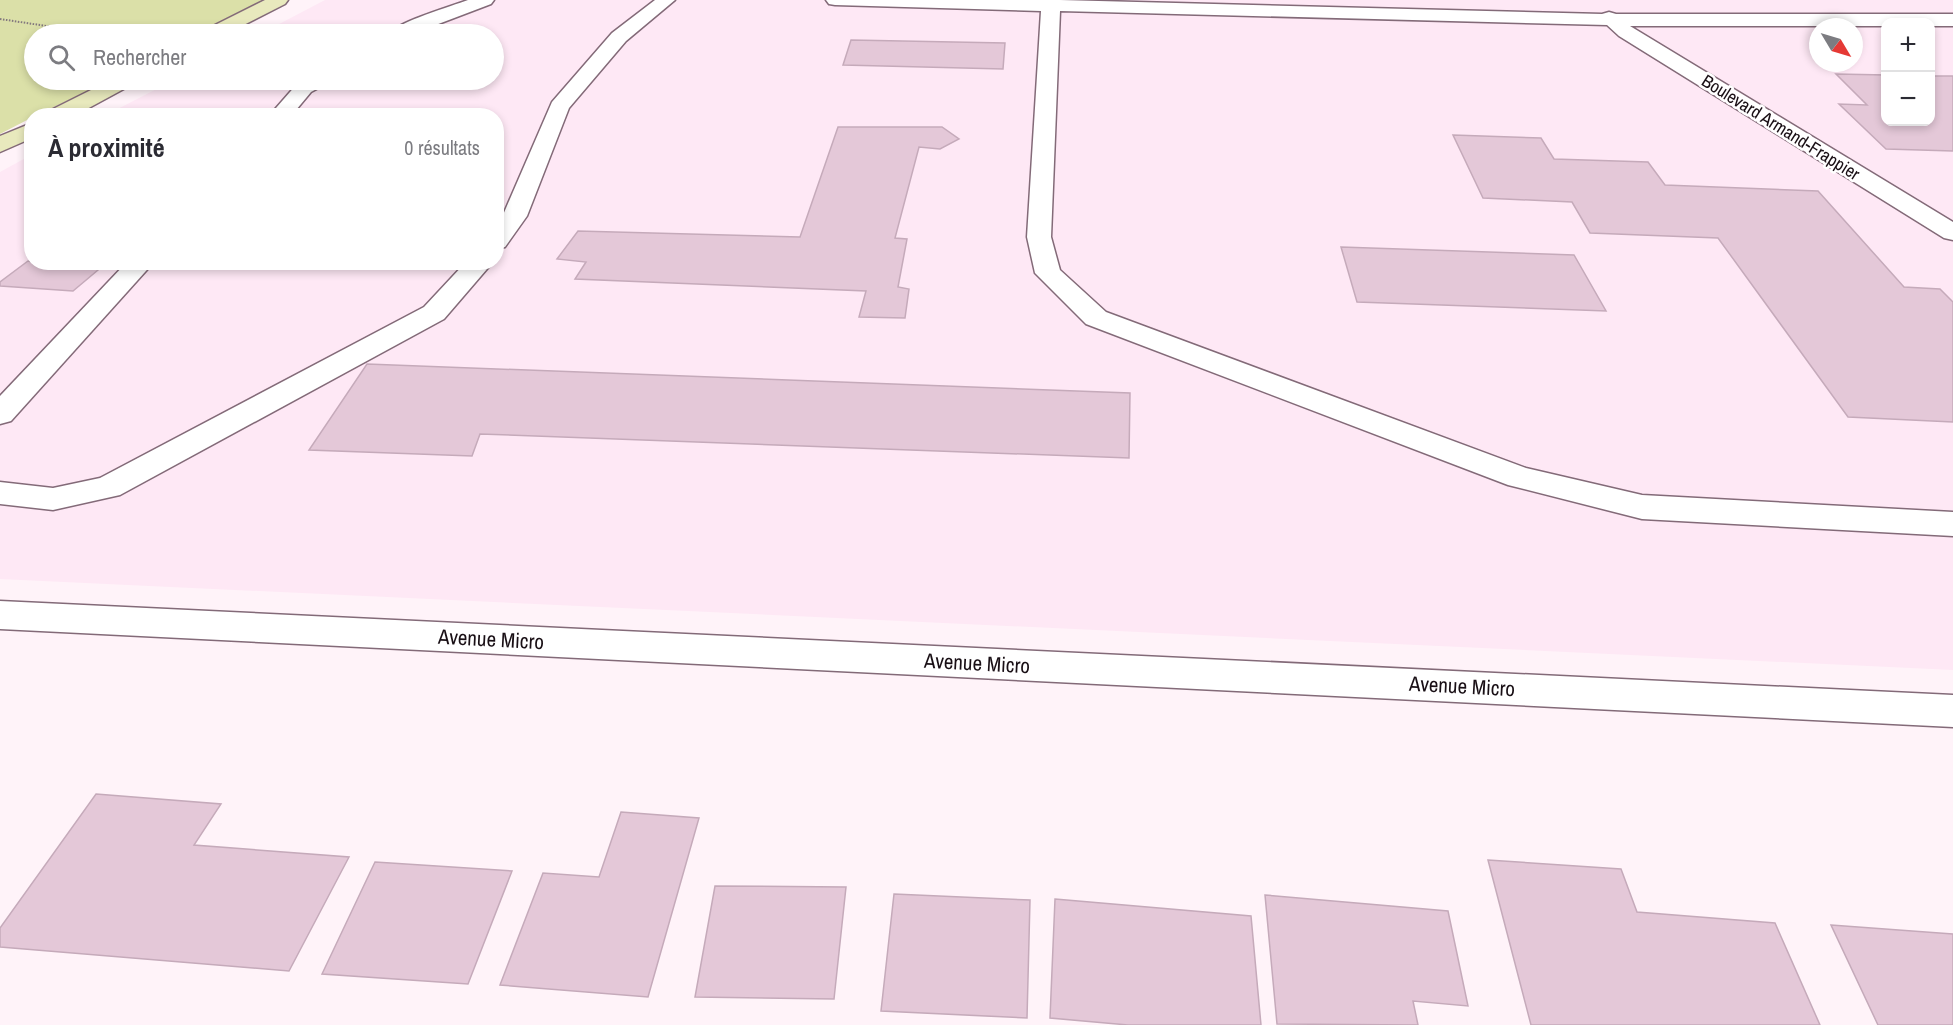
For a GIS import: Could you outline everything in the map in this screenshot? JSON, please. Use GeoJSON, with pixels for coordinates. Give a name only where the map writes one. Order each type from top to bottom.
{"type":"FeatureCollection","features":[{"type":"Feature","properties":{"kind":"street"},"geometry":{"type":"LineString","coordinates":[[232,24],[279,0]]}},
{"type":"Feature","properties":{"kind":"street"},"geometry":{"type":"LineString","coordinates":[[421,24],[486,0]]}},
{"type":"Feature","properties":{"kind":"street"},"geometry":{"type":"LineString","coordinates":[[504,231],[515,216],[559,106],[619,38],[666,0]]}},
{"type":"Feature","properties":{"kind":"street"},"geometry":{"type":"LineString","coordinates":[[835,0],[1606,6],[1953,20]]}},
{"type":"Feature","properties":{"kind":"street"},"geometry":{"type":"LineString","coordinates":[[1050,3],[1039,237],[1048,273],[1096,318],[1530,480],[1642,507],[1953,524]]}},
{"type":"Feature","properties":{"kind":"street","name":"Boulevard Armand-Frappier"},"geometry":{"type":"LineString","coordinates":[[1606,6],[1626,32],[1953,233]]}},
{"type":"Feature","properties":{"kind":"street"},"geometry":{"type":"LineString","coordinates":[[72,108],[107,90]]}},
{"type":"Feature","properties":{"kind":"street"},"geometry":{"type":"LineString","coordinates":[[286,108],[302,90]]}},
{"type":"Feature","properties":{"kind":"street"},"geometry":{"type":"LineString","coordinates":[[0,145],[24,133]]}},
{"type":"Feature","properties":{"kind":"street"},"geometry":{"type":"LineString","coordinates":[[0,414],[135,270]]}},
{"type":"Feature","properties":{"kind":"street"},"geometry":{"type":"LineString","coordinates":[[0,493],[52,499],[109,488],[434,313],[474,270]]}},
{"type":"Feature","properties":{"kind":"street","name":"Avenue Micro"},"geometry":{"type":"LineString","coordinates":[[0,615],[1953,711]]}},
{"type":"Feature","properties":{"kind":"path"},"geometry":{"type":"LineString","coordinates":[[0,19],[33,24]]}},
{"type":"Feature","properties":{"kind":"shaded area"},"geometry":{"type":"Polygon","coordinates":[[[325,0],[1953,0],[1953,670],[0,579],[0,172],[24,159],[24,270],[504,270],[504,108],[120,108],[155,90],[504,90],[504,24],[279,24],[325,0]]]}},
{"type":"Feature","properties":{"kind":"green space"},"geometry":{"type":"Polygon","coordinates":[[[0,0],[278,0],[227,24],[24,24],[24,90],[91,90],[52,108],[24,108],[24,122],[0,134],[0,0]]]}},
{"type":"Feature","properties":{"kind":"building"},"geometry":{"type":"Polygon","coordinates":[[[851,40],[1005,43],[1003,69],[843,65],[851,40]]]}},
{"type":"Feature","properties":{"kind":"building"},"geometry":{"type":"Polygon","coordinates":[[[1836,74],[1881,75],[1881,126],[1935,126],[1935,76],[1953,76],[1953,151],[1886,149],[1839,104],[1867,105],[1836,74]]]}},
{"type":"Feature","properties":{"kind":"building"},"geometry":{"type":"Polygon","coordinates":[[[838,127],[942,127],[959,139],[940,149],[919,147],[895,238],[907,239],[898,287],[909,289],[905,318],[859,317],[866,291],[575,279],[586,262],[557,259],[578,231],[800,237],[838,127]]]}},
{"type":"Feature","properties":{"kind":"building"},"geometry":{"type":"Polygon","coordinates":[[[1453,135],[1541,138],[1554,159],[1648,162],[1665,185],[1818,191],[1904,287],[1940,289],[1953,302],[1953,422],[1848,417],[1718,238],[1590,233],[1572,202],[1483,198],[1453,135]]]}},
{"type":"Feature","properties":{"kind":"building"},"geometry":{"type":"Polygon","coordinates":[[[1341,247],[1574,255],[1606,311],[1357,302],[1341,247]]]}},
{"type":"Feature","properties":{"kind":"building"},"geometry":{"type":"Polygon","coordinates":[[[24,264],[24,270],[98,270],[73,291],[0,286],[0,282],[24,264]]]}},
{"type":"Feature","properties":{"kind":"building"},"geometry":{"type":"Polygon","coordinates":[[[367,364],[1130,393],[1129,458],[480,434],[472,456],[309,450],[367,364]]]}},
{"type":"Feature","properties":{"kind":"building"},"geometry":{"type":"Polygon","coordinates":[[[96,794],[221,804],[194,845],[349,857],[289,971],[0,947],[0,928],[96,794]]]}},
{"type":"Feature","properties":{"kind":"building"},"geometry":{"type":"Polygon","coordinates":[[[621,812],[699,818],[648,997],[500,985],[543,873],[599,877],[621,812]]]}},
{"type":"Feature","properties":{"kind":"building"},"geometry":{"type":"Polygon","coordinates":[[[1488,860],[1621,869],[1637,912],[1775,923],[1820,1025],[1531,1025],[1488,860]]]}},
{"type":"Feature","properties":{"kind":"building"},"geometry":{"type":"Polygon","coordinates":[[[375,862],[512,871],[468,984],[322,974],[375,862]]]}},
{"type":"Feature","properties":{"kind":"building"},"geometry":{"type":"Polygon","coordinates":[[[715,886],[846,887],[834,999],[695,997],[715,886]]]}},
{"type":"Feature","properties":{"kind":"building"},"geometry":{"type":"Polygon","coordinates":[[[894,894],[1030,900],[1027,1018],[881,1011],[894,894]]]}},
{"type":"Feature","properties":{"kind":"building"},"geometry":{"type":"Polygon","coordinates":[[[1265,895],[1448,911],[1468,1006],[1413,1001],[1418,1025],[1277,1024],[1265,895]]]}},
{"type":"Feature","properties":{"kind":"building"},"geometry":{"type":"Polygon","coordinates":[[[1055,899],[1251,916],[1261,1025],[1128,1025],[1050,1018],[1055,899]]]}},
{"type":"Feature","properties":{"kind":"building"},"geometry":{"type":"Polygon","coordinates":[[[1831,925],[1953,934],[1953,1025],[1878,1025],[1831,925]]]}}]}
